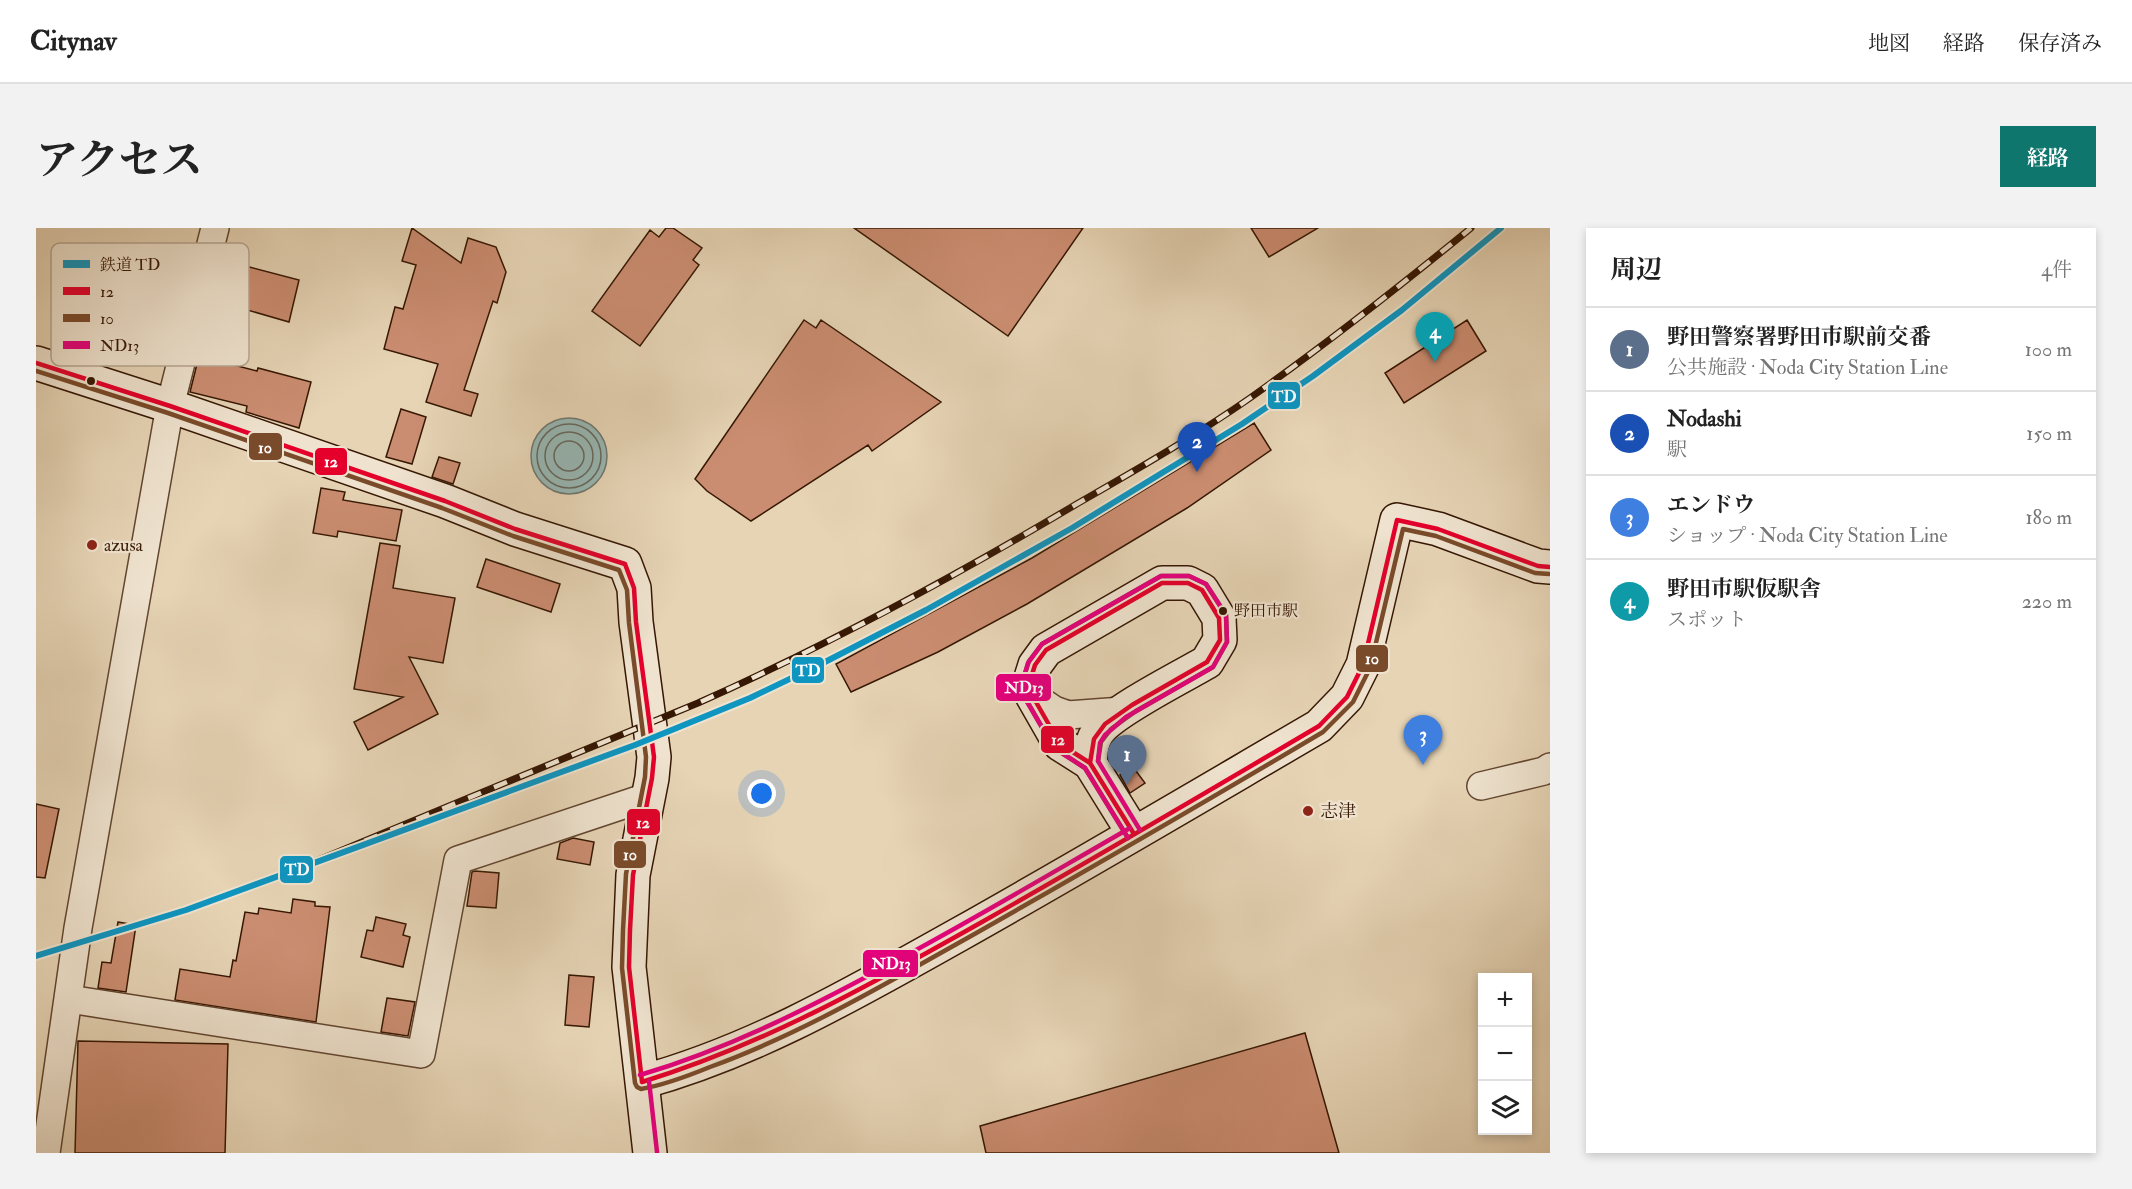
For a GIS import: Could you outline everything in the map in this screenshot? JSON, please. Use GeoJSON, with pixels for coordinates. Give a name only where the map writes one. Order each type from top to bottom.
{"type":"FeatureCollection","features":[{"type":"Feature","properties":{"kind":"street"},"geometry":{"type":"LineString","coordinates":[[211,243],[215,228]]}},
{"type":"Feature","properties":{"kind":"street"},"geometry":{"type":"LineString","coordinates":[[36,363],[170,406],[445,501],[515,529],[626,564],[634,588],[636,622],[654,757],[633,875],[629,967],[650,1153]]}},
{"type":"Feature","properties":{"kind":"street"},"geometry":{"type":"LineString","coordinates":[[46,1153],[80,916],[170,406],[180,366]]}},
{"type":"Feature","properties":{"kind":"street"},"geometry":{"type":"LineString","coordinates":[[642,1082],[718,1057],[811,1016],[954,938],[1319,726],[1347,697],[1363,665],[1397,520],[1438,530],[1538,566],[1550,567]]}},
{"type":"Feature","properties":{"kind":"street"},"geometry":{"type":"LineString","coordinates":[[1090,763],[1093,741],[1099,730],[1122,711],[1207,662],[1215,652],[1220,640],[1219,618],[1202,590],[1188,583],[1162,584],[1046,650],[1035,665],[1030,681],[1032,695],[1060,744],[1090,763],[1134,834]]}},
{"type":"Feature","properties":{"kind":"street"},"geometry":{"type":"LineString","coordinates":[[1032,695],[1054,710],[1068,715],[1122,711]]}},
{"type":"Feature","properties":{"kind":"street"},"geometry":{"type":"LineString","coordinates":[[1480,786],[1544,771],[1550,767]]}},
{"type":"Feature","properties":{"kind":"street"},"geometry":{"type":"LineString","coordinates":[[69,999],[421,1054],[458,860],[647,797]]}},
{"type":"Feature","properties":{"kind":"water"},"geometry":{"type":"Polygon","coordinates":[[[569,418],[583,421],[596,429],[604,442],[607,456],[604,470],[596,483],[583,491],[569,494],[555,491],[542,483],[534,470],[531,456],[534,442],[542,429],[555,421],[569,418]]]}},
{"type":"Feature","properties":{"kind":"building"},"geometry":{"type":"Polygon","coordinates":[[[412,228],[461,263],[468,238],[496,247],[506,272],[497,303],[493,301],[464,390],[478,394],[471,416],[426,402],[438,364],[384,349],[395,307],[403,309],[416,265],[402,261],[412,228]]]}},
{"type":"Feature","properties":{"kind":"building"},"geometry":{"type":"Polygon","coordinates":[[[666,228],[673,228],[702,248],[693,260],[699,265],[640,346],[592,311],[650,230],[659,237],[666,228]]]}},
{"type":"Feature","properties":{"kind":"building"},"geometry":{"type":"Polygon","coordinates":[[[854,228],[1083,228],[1008,336],[854,228]]]}},
{"type":"Feature","properties":{"kind":"building"},"geometry":{"type":"Polygon","coordinates":[[[1251,228],[1318,228],[1269,257],[1251,228]]]}},
{"type":"Feature","properties":{"kind":"building"},"geometry":{"type":"Polygon","coordinates":[[[249,267],[299,280],[289,322],[249,310],[249,267]]]}},
{"type":"Feature","properties":{"kind":"building"},"geometry":{"type":"Polygon","coordinates":[[[804,320],[816,328],[821,320],[941,402],[872,451],[868,445],[751,521],[707,491],[695,479],[804,320]]]}},
{"type":"Feature","properties":{"kind":"building"},"geometry":{"type":"Polygon","coordinates":[[[1467,320],[1486,351],[1404,403],[1385,373],[1467,320]]]}},
{"type":"Feature","properties":{"kind":"building"},"geometry":{"type":"Polygon","coordinates":[[[196,366],[238,366],[257,371],[258,368],[311,382],[299,428],[246,412],[247,406],[190,392],[196,366]]]}},
{"type":"Feature","properties":{"kind":"building"},"geometry":{"type":"Polygon","coordinates":[[[401,409],[426,417],[412,464],[386,457],[401,409]]]}},
{"type":"Feature","properties":{"kind":"building"},"geometry":{"type":"Polygon","coordinates":[[[1254,423],[1271,450],[1187,508],[1027,604],[938,652],[851,692],[836,664],[1032,558],[1254,423]]]}},
{"type":"Feature","properties":{"kind":"building"},"geometry":{"type":"Polygon","coordinates":[[[439,457],[460,463],[453,484],[432,477],[439,457]]]}},
{"type":"Feature","properties":{"kind":"building"},"geometry":{"type":"Polygon","coordinates":[[[321,488],[345,492],[343,500],[402,510],[396,541],[338,531],[337,537],[313,533],[321,488]]]}},
{"type":"Feature","properties":{"kind":"building"},"geometry":{"type":"Polygon","coordinates":[[[380,543],[400,546],[393,588],[455,598],[443,663],[409,657],[438,714],[368,750],[354,722],[403,697],[354,689],[380,543]]]}},
{"type":"Feature","properties":{"kind":"building"},"geometry":{"type":"Polygon","coordinates":[[[486,559],[560,584],[551,612],[477,587],[486,559]]]}},
{"type":"Feature","properties":{"kind":"building"},"geometry":{"type":"Polygon","coordinates":[[[1133,767],[1145,783],[1130,793],[1120,775],[1133,767]]]}},
{"type":"Feature","properties":{"kind":"building"},"geometry":{"type":"Polygon","coordinates":[[[36,804],[59,809],[45,878],[36,877],[36,804]]]}},
{"type":"Feature","properties":{"kind":"building"},"geometry":{"type":"Polygon","coordinates":[[[573,838],[594,842],[590,865],[557,859],[560,843],[573,838]]]}},
{"type":"Feature","properties":{"kind":"building"},"geometry":{"type":"Polygon","coordinates":[[[472,872],[499,873],[496,908],[467,906],[472,872]]]}},
{"type":"Feature","properties":{"kind":"building"},"geometry":{"type":"Polygon","coordinates":[[[293,899],[315,902],[315,906],[330,907],[316,1022],[175,1000],[180,969],[230,977],[233,960],[236,961],[245,912],[258,914],[259,908],[291,913],[293,899]]]}},
{"type":"Feature","properties":{"kind":"building"},"geometry":{"type":"Polygon","coordinates":[[[376,917],[406,924],[403,935],[410,937],[403,967],[361,957],[367,930],[373,931],[376,917]]]}},
{"type":"Feature","properties":{"kind":"building"},"geometry":{"type":"Polygon","coordinates":[[[118,922],[136,925],[126,992],[98,988],[102,962],[111,963],[118,922]]]}},
{"type":"Feature","properties":{"kind":"building"},"geometry":{"type":"Polygon","coordinates":[[[569,975],[594,977],[589,1027],[565,1025],[569,975]]]}},
{"type":"Feature","properties":{"kind":"building"},"geometry":{"type":"Polygon","coordinates":[[[387,998],[415,1002],[408,1036],[381,1032],[387,998]]]}},
{"type":"Feature","properties":{"kind":"building"},"geometry":{"type":"Polygon","coordinates":[[[1305,1033],[1339,1153],[986,1153],[980,1126],[1305,1033]]]}},
{"type":"Feature","properties":{"kind":"building"},"geometry":{"type":"Polygon","coordinates":[[[78,1041],[228,1044],[225,1153],[75,1153],[78,1041]]]}},
{"type":"Feature","properties":{"kind":"railway"},"geometry":{"type":"LineString","coordinates":[[287,873],[698,703],[794,658],[936,584],[1142,466],[1229,412],[1334,336],[1471,228]]}},
{"type":"Feature","properties":{"kind":"rail line","name":"TD"},"geometry":{"type":"LineString","coordinates":[[36,956],[186,910],[635,745],[750,698],[823,663],[926,610],[1072,528],[1242,424],[1313,376],[1402,310],[1501,228]]}},
{"type":"Feature","properties":{"kind":"transit line","name":"12"},"geometry":{"type":"LineString","coordinates":[[36,363],[170,406],[445,501],[515,529],[625,564]]}},
{"type":"Feature","properties":{"kind":"transit line","name":"10"},"geometry":{"type":"LineString","coordinates":[[36,371],[168,413],[442,508],[513,536],[619,570],[627,590],[646,757],[645,777],[626,874],[622,968],[635,1083],[641,1089],[676,1080],[739,1056],[849,1003],[1078,875],[1323,732],[1353,702],[1370,668],[1403,529],[1436,536],[1535,573],[1549,574]]}},
{"type":"Feature","properties":{"kind":"transit line","name":"12"},"geometry":{"type":"LineString","coordinates":[[1397,520],[1438,529],[1538,566],[1550,567]]}},
{"type":"Feature","properties":{"kind":"transit line","name":"12"},"geometry":{"type":"LineString","coordinates":[[642,1082],[731,1050],[858,990],[1024,898],[1319,726],[1347,697],[1363,665],[1397,520]]}},
{"type":"Feature","properties":{"kind":"transit line","name":"12"},"geometry":{"type":"LineString","coordinates":[[625,564],[634,588],[636,622],[654,757],[633,875],[630,930],[629,967],[642,1082]]}},
{"type":"Feature","properties":{"kind":"transit line","name":"10"},"geometry":{"type":"LineString","coordinates":[[1098,761],[1101,742],[1111,729],[1136,711],[1213,667],[1227,642],[1226,615],[1206,584],[1189,576],[1161,576],[1042,644],[1029,661],[1023,679],[1025,698],[1054,748],[1085,768],[1128,838]]}},
{"type":"Feature","properties":{"kind":"transit line","name":"ND13"},"geometry":{"type":"LineString","coordinates":[[1128,838],[1085,768],[1054,748],[1025,698],[1023,681],[1028,663],[1042,644],[1161,576],[1189,576],[1206,584],[1226,615],[1227,642],[1213,667],[1126,717],[1105,735],[1100,743],[1098,761],[1140,830]]}},
{"type":"Feature","properties":{"kind":"transit line","name":"12"},"geometry":{"type":"LineString","coordinates":[[1162,583],[1188,583],[1202,590],[1219,618],[1220,640],[1207,662],[1132,705],[1105,724],[1094,739],[1090,763],[1060,744],[1032,695],[1030,681],[1035,665],[1046,650],[1162,583]]}},
{"type":"Feature","properties":{"kind":"transit line","name":"12"},"geometry":{"type":"LineString","coordinates":[[1090,763],[1134,834]]}},
{"type":"Feature","properties":{"kind":"transit line","name":"ND13"},"geometry":{"type":"LineString","coordinates":[[640,1075],[709,1051],[808,1007],[990,909],[1130,828]]}},
{"type":"Feature","properties":{"kind":"transit line","name":"ND13"},"geometry":{"type":"LineString","coordinates":[[649,1081],[657,1152]]}},
{"type":"Feature","properties":{"kind":"place","name":"野田市駅仮駅舎"},"geometry":{"type":"Point","coordinates":[1435,362]}},
{"type":"Feature","properties":{"kind":"place","name":"Nodashi"},"geometry":{"type":"Point","coordinates":[1197,472]}},
{"type":"Feature","properties":{"kind":"place","name":"azusa"},"geometry":{"type":"Point","coordinates":[92,545]}},
{"type":"Feature","properties":{"kind":"place","name":"野田市駅"},"geometry":{"type":"Point","coordinates":[1223,611]}},
{"type":"Feature","properties":{"kind":"place","name":"エンドウ"},"geometry":{"type":"Point","coordinates":[1423,765]}},
{"type":"Feature","properties":{"kind":"place","name":"野田警察署野田市駅前交番"},"geometry":{"type":"Point","coordinates":[1127,785]}},
{"type":"Feature","properties":{"kind":"place","name":"志津"},"geometry":{"type":"Point","coordinates":[1308,811]}}]}
